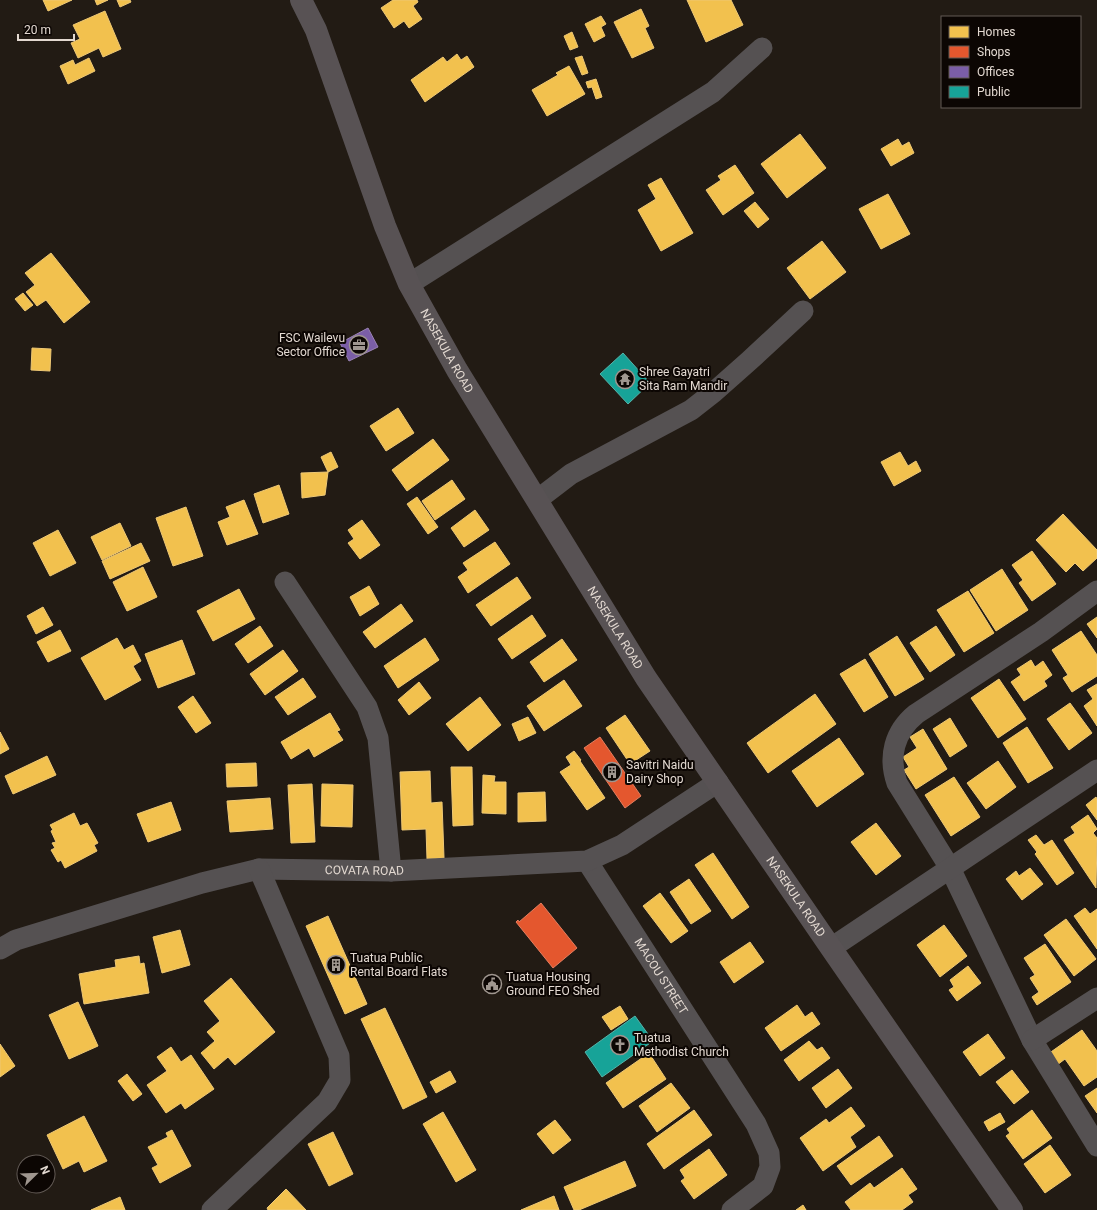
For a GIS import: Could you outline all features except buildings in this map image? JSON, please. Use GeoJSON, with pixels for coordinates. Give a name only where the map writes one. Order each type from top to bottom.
{"type":"FeatureCollection","features":[{"type":"Feature","properties":{"kind":"main road","name":"NASEKULA ROAD"},"geometry":{"type":"LineString","coordinates":[[302,0],[316,30],[386,226],[409,284],[457,370],[646,678],[1012,1210]]}},
{"type":"Feature","properties":{"kind":"street"},"geometry":{"type":"LineString","coordinates":[[409,284],[713,92],[762,48]]}},
{"type":"Feature","properties":{"kind":"street"},"geometry":{"type":"LineString","coordinates":[[537,500],[571,474],[691,410],[714,392],[803,311]]}},
{"type":"Feature","properties":{"kind":"street"},"geometry":{"type":"LineString","coordinates":[[285,582],[367,707],[378,738],[391,871]]}},
{"type":"Feature","properties":{"kind":"street"},"geometry":{"type":"LineString","coordinates":[[1097,591],[1040,632],[916,714],[898,735],[892,756],[893,770],[897,783],[950,868],[1032,1040],[1097,1146]]}},
{"type":"Feature","properties":{"kind":"street"},"geometry":{"type":"LineString","coordinates":[[831,948],[1097,770]]}},
{"type":"Feature","properties":{"kind":"street","name":"COVATA ROAD"},"geometry":{"type":"LineString","coordinates":[[0,949],[16,940],[150,898],[259,869],[391,871],[587,861],[622,845],[718,782]]}},
{"type":"Feature","properties":{"kind":"street","name":"MACOU STREET"},"geometry":{"type":"LineString","coordinates":[[587,861],[756,1124],[769,1153],[770,1167],[763,1186],[732,1210]]}},
{"type":"Feature","properties":{"kind":"street"},"geometry":{"type":"LineString","coordinates":[[212,1210],[327,1102],[340,1080],[339,1056],[259,869]]}},
{"type":"Feature","properties":{"kind":"street"},"geometry":{"type":"LineString","coordinates":[[1032,1040],[1097,998]]}},
{"type":"Feature","properties":{"kind":"place","name":"FSC Wailevu Sector Office"},"geometry":{"type":"Point","coordinates":[359,345]}},
{"type":"Feature","properties":{"kind":"place","name":"Shree Gayatri Sita Ram Mandir"},"geometry":{"type":"Point","coordinates":[625,379]}},
{"type":"Feature","properties":{"kind":"place","name":"Savitri Naidu Dairy Shop"},"geometry":{"type":"Point","coordinates":[612,772]}},
{"type":"Feature","properties":{"kind":"place","name":"Tuatua Public Rental Board Flats"},"geometry":{"type":"Point","coordinates":[336,965]}},
{"type":"Feature","properties":{"kind":"place","name":"Tuatua Housing Ground FEO Shed"},"geometry":{"type":"Point","coordinates":[492,984]}},
{"type":"Feature","properties":{"kind":"place","name":"Tuatua Methodist Church"},"geometry":{"type":"Point","coordinates":[620,1045]}}]}
